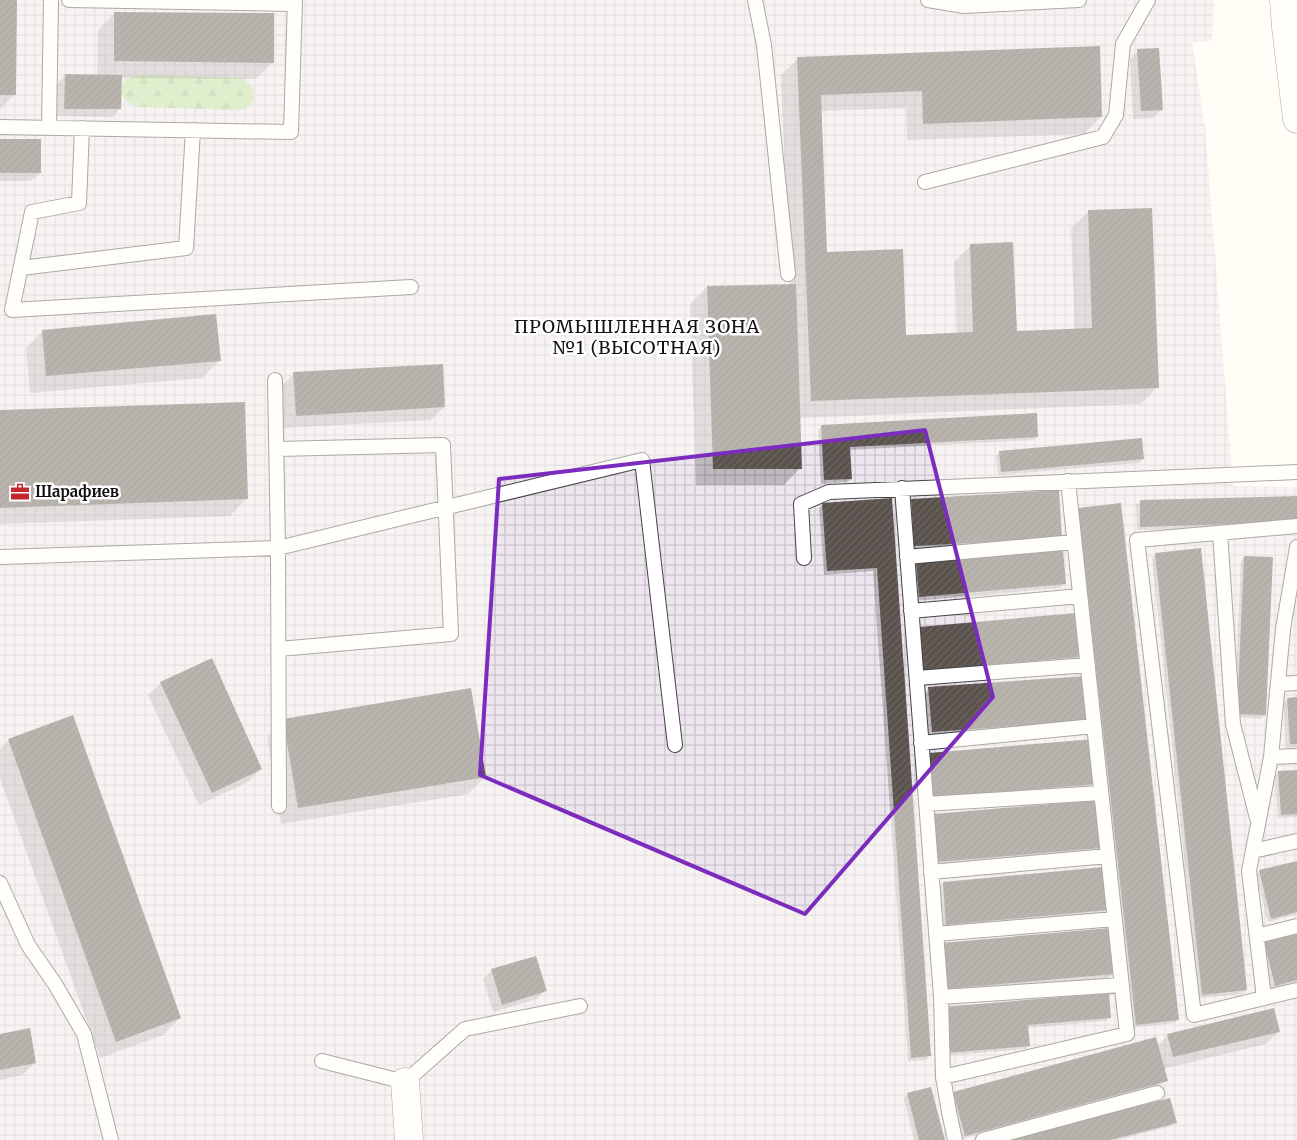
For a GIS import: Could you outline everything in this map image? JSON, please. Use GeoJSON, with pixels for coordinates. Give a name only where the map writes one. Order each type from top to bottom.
{"type":"FeatureCollection","features":[{"type":"Feature","properties":{"kind":"street"},"geometry":{"type":"LineString","coordinates":[[1284,0],[1296,111]]}},
{"type":"Feature","properties":{"kind":"street"},"geometry":{"type":"LineString","coordinates":[[405,1082],[410,1140]]}},
{"type":"Feature","properties":{"kind":"lane"},"geometry":{"type":"LineString","coordinates":[[49,128],[52,0]]}},
{"type":"Feature","properties":{"kind":"lane"},"geometry":{"type":"LineString","coordinates":[[0,126],[291,132],[295,2],[69,0]]}},
{"type":"Feature","properties":{"kind":"lane"},"geometry":{"type":"LineString","coordinates":[[755,0],[764,45],[788,274]]}},
{"type":"Feature","properties":{"kind":"lane"},"geometry":{"type":"LineString","coordinates":[[928,0],[964,6],[1079,0]]}},
{"type":"Feature","properties":{"kind":"lane"},"geometry":{"type":"LineString","coordinates":[[926,182],[1103,137],[1116,115],[1123,44],[1148,0]]}},
{"type":"Feature","properties":{"kind":"lane"},"geometry":{"type":"LineString","coordinates":[[82,128],[79,203],[32,212],[12,310],[411,287]]}},
{"type":"Feature","properties":{"kind":"lane"},"geometry":{"type":"LineString","coordinates":[[21,268],[186,248],[192,130]]}},
{"type":"Feature","properties":{"kind":"lane"},"geometry":{"type":"LineString","coordinates":[[275,380],[280,806]]}},
{"type":"Feature","properties":{"kind":"lane"},"geometry":{"type":"LineString","coordinates":[[276,449],[443,445],[451,634],[279,649]]}},
{"type":"Feature","properties":{"kind":"lane"},"geometry":{"type":"LineString","coordinates":[[0,557],[278,548],[642,460],[675,745]]}},
{"type":"Feature","properties":{"kind":"lane"},"geometry":{"type":"LineString","coordinates":[[804,558],[801,504],[829,492],[1297,472]]}},
{"type":"Feature","properties":{"kind":"lane"},"geometry":{"type":"LineString","coordinates":[[943,1077],[1127,1034],[1068,481]]}},
{"type":"Feature","properties":{"kind":"lane"},"geometry":{"type":"LineString","coordinates":[[902,488],[941,997],[943,1077],[948,1112],[955,1140]]}},
{"type":"Feature","properties":{"kind":"lane"},"geometry":{"type":"LineString","coordinates":[[1297,526],[1138,540],[1194,1015],[1297,990]]}},
{"type":"Feature","properties":{"kind":"lane"},"geometry":{"type":"LineString","coordinates":[[1220,533],[1233,724],[1258,823]]}},
{"type":"Feature","properties":{"kind":"lane"},"geometry":{"type":"LineString","coordinates":[[907,557],[1074,542]]}},
{"type":"Feature","properties":{"kind":"lane"},"geometry":{"type":"LineString","coordinates":[[1264,998],[1249,871],[1272,757],[1278,684],[1292,610],[1297,547]]}},
{"type":"Feature","properties":{"kind":"lane"},"geometry":{"type":"LineString","coordinates":[[911,610],[1080,596]]}},
{"type":"Feature","properties":{"kind":"lane"},"geometry":{"type":"LineString","coordinates":[[916,678],[1088,666]]}},
{"type":"Feature","properties":{"kind":"lane"},"geometry":{"type":"LineString","coordinates":[[1278,684],[1297,683]]}},
{"type":"Feature","properties":{"kind":"lane"},"geometry":{"type":"LineString","coordinates":[[921,743],[1094,726]]}},
{"type":"Feature","properties":{"kind":"lane"},"geometry":{"type":"LineString","coordinates":[[1272,757],[1297,756]]}},
{"type":"Feature","properties":{"kind":"lane"},"geometry":{"type":"LineString","coordinates":[[926,804],[1101,793]]}},
{"type":"Feature","properties":{"kind":"lane"},"geometry":{"type":"LineString","coordinates":[[1253,851],[1297,841]]}},
{"type":"Feature","properties":{"kind":"lane"},"geometry":{"type":"LineString","coordinates":[[931,872],[1108,856]]}},
{"type":"Feature","properties":{"kind":"lane"},"geometry":{"type":"LineString","coordinates":[[0,883],[28,945],[55,984],[84,1034],[111,1140]]}},
{"type":"Feature","properties":{"kind":"lane"},"geometry":{"type":"LineString","coordinates":[[936,934],[1115,919]]}},
{"type":"Feature","properties":{"kind":"lane"},"geometry":{"type":"LineString","coordinates":[[1257,936],[1297,926]]}},
{"type":"Feature","properties":{"kind":"lane"},"geometry":{"type":"LineString","coordinates":[[941,997],[1122,985]]}},
{"type":"Feature","properties":{"kind":"lane"},"geometry":{"type":"LineString","coordinates":[[322,1061],[405,1082],[465,1029],[580,1006]]}},
{"type":"Feature","properties":{"kind":"lane"},"geometry":{"type":"LineString","coordinates":[[983,1140],[1157,1093]]}},
{"type":"Feature","properties":{"kind":"highlighted area"},"geometry":{"type":"Polygon","coordinates":[[[925,430],[993,697],[805,914],[480,775],[499,479],[925,430]]]}},
{"type":"Feature","properties":{"kind":"shaded area"},"geometry":{"type":"Polygon","coordinates":[[[0,0],[1214,0],[1212,41],[1192,42],[1205,128],[1233,486],[1297,487],[1297,1140],[0,1140],[0,0]]]}},
{"type":"Feature","properties":{"kind":"green space"},"geometry":{"type":"Polygon","coordinates":[[[136,75],[243,78],[253,88],[254,100],[246,109],[234,110],[138,107],[127,102],[120,92],[124,81],[136,75]]]}},
{"type":"Feature","properties":{"kind":"building"},"geometry":{"type":"Polygon","coordinates":[[[0,0],[17,0],[16,95],[0,95],[0,0]]]}},
{"type":"Feature","properties":{"kind":"building"},"geometry":{"type":"Polygon","coordinates":[[[114,12],[274,13],[274,63],[114,61],[114,12]]]}},
{"type":"Feature","properties":{"kind":"building"},"geometry":{"type":"Polygon","coordinates":[[[1100,46],[1102,117],[923,124],[922,91],[821,95],[827,252],[903,249],[906,335],[973,332],[970,244],[1013,242],[1017,331],[1092,328],[1088,210],[1152,208],[1159,388],[811,401],[797,57],[1100,46]]]}},
{"type":"Feature","properties":{"kind":"building"},"geometry":{"type":"Polygon","coordinates":[[[1159,48],[1163,110],[1141,111],[1137,49],[1159,48]]]}},
{"type":"Feature","properties":{"kind":"building"},"geometry":{"type":"Polygon","coordinates":[[[65,74],[122,75],[121,109],[64,109],[65,74]]]}},
{"type":"Feature","properties":{"kind":"building"},"geometry":{"type":"Polygon","coordinates":[[[0,139],[41,139],[41,173],[0,173],[0,139]]]}},
{"type":"Feature","properties":{"kind":"building"},"geometry":{"type":"Polygon","coordinates":[[[796,284],[802,469],[713,469],[707,286],[796,284]]]}},
{"type":"Feature","properties":{"kind":"building"},"geometry":{"type":"Polygon","coordinates":[[[216,314],[221,361],[46,376],[42,330],[216,314]]]}},
{"type":"Feature","properties":{"kind":"building"},"geometry":{"type":"Polygon","coordinates":[[[443,364],[445,407],[296,416],[293,372],[443,364]]]}},
{"type":"Feature","properties":{"kind":"building"},"geometry":{"type":"Polygon","coordinates":[[[245,402],[248,499],[0,508],[0,410],[245,402]]]}},
{"type":"Feature","properties":{"kind":"building"},"geometry":{"type":"Polygon","coordinates":[[[1037,413],[1038,437],[850,447],[852,479],[824,480],[821,425],[1037,413]]]}},
{"type":"Feature","properties":{"kind":"building"},"geometry":{"type":"Polygon","coordinates":[[[1142,438],[1144,459],[1001,472],[999,451],[1142,438]]]}},
{"type":"Feature","properties":{"kind":"building"},"geometry":{"type":"Polygon","coordinates":[[[1059,490],[1062,538],[914,546],[911,499],[1059,490]]]}},
{"type":"Feature","properties":{"kind":"building"},"geometry":{"type":"Polygon","coordinates":[[[1297,496],[1297,522],[1140,527],[1140,500],[1297,496]]]}},
{"type":"Feature","properties":{"kind":"building"},"geometry":{"type":"Polygon","coordinates":[[[892,498],[931,1056],[911,1058],[877,568],[827,571],[822,503],[892,498]]]}},
{"type":"Feature","properties":{"kind":"building"},"geometry":{"type":"Polygon","coordinates":[[[1121,503],[1179,1020],[1136,1025],[1078,508],[1121,503]]]}},
{"type":"Feature","properties":{"kind":"building"},"geometry":{"type":"Polygon","coordinates":[[[1201,548],[1247,990],[1202,995],[1155,553],[1201,548]]]}},
{"type":"Feature","properties":{"kind":"building"},"geometry":{"type":"Polygon","coordinates":[[[1063,549],[1066,584],[919,597],[916,562],[1063,549]]]}},
{"type":"Feature","properties":{"kind":"building"},"geometry":{"type":"Polygon","coordinates":[[[1244,556],[1273,557],[1266,715],[1237,714],[1244,556]]]}},
{"type":"Feature","properties":{"kind":"building"},"geometry":{"type":"Polygon","coordinates":[[[1076,613],[1079,657],[923,671],[919,627],[1076,613]]]}},
{"type":"Feature","properties":{"kind":"building"},"geometry":{"type":"Polygon","coordinates":[[[212,658],[262,769],[212,793],[160,682],[212,658]]]}},
{"type":"Feature","properties":{"kind":"building"},"geometry":{"type":"Polygon","coordinates":[[[1086,676],[1090,721],[932,732],[928,687],[1086,676]]]}},
{"type":"Feature","properties":{"kind":"building"},"geometry":{"type":"Polygon","coordinates":[[[471,688],[486,777],[298,808],[283,719],[471,688]]]}},
{"type":"Feature","properties":{"kind":"building"},"geometry":{"type":"Polygon","coordinates":[[[1297,697],[1297,744],[1290,744],[1287,698],[1297,697]]]}},
{"type":"Feature","properties":{"kind":"building"},"geometry":{"type":"Polygon","coordinates":[[[73,715],[181,1018],[116,1042],[8,739],[73,715]]]}},
{"type":"Feature","properties":{"kind":"building"},"geometry":{"type":"Polygon","coordinates":[[[1094,739],[1097,784],[932,798],[929,753],[1094,739]]]}},
{"type":"Feature","properties":{"kind":"building"},"geometry":{"type":"Polygon","coordinates":[[[1297,770],[1297,814],[1281,815],[1278,771],[1297,770]]]}},
{"type":"Feature","properties":{"kind":"building"},"geometry":{"type":"Polygon","coordinates":[[[1098,800],[1102,848],[937,862],[933,814],[1098,800]]]}},
{"type":"Feature","properties":{"kind":"building"},"geometry":{"type":"Polygon","coordinates":[[[1297,861],[1297,912],[1271,919],[1259,870],[1297,861]]]}},
{"type":"Feature","properties":{"kind":"building"},"geometry":{"type":"Polygon","coordinates":[[[1104,867],[1108,910],[946,925],[943,882],[1104,867]]]}},
{"type":"Feature","properties":{"kind":"building"},"geometry":{"type":"Polygon","coordinates":[[[1110,928],[1114,974],[945,989],[941,943],[1110,928]]]}},
{"type":"Feature","properties":{"kind":"building"},"geometry":{"type":"Polygon","coordinates":[[[1297,933],[1297,980],[1275,986],[1264,941],[1297,933]]]}},
{"type":"Feature","properties":{"kind":"building"},"geometry":{"type":"Polygon","coordinates":[[[536,956],[547,991],[502,1005],[491,969],[536,956]]]}},
{"type":"Feature","properties":{"kind":"building"},"geometry":{"type":"Polygon","coordinates":[[[1109,993],[1111,1018],[1028,1025],[1030,1046],[946,1053],[942,1007],[1109,993]]]}},
{"type":"Feature","properties":{"kind":"building"},"geometry":{"type":"Polygon","coordinates":[[[1274,1008],[1280,1032],[1173,1057],[1167,1034],[1274,1008]]]}},
{"type":"Feature","properties":{"kind":"building"},"geometry":{"type":"Polygon","coordinates":[[[30,1028],[36,1063],[0,1070],[0,1034],[30,1028]]]}},
{"type":"Feature","properties":{"kind":"building"},"geometry":{"type":"Polygon","coordinates":[[[1156,1037],[1168,1081],[965,1136],[953,1092],[1156,1037]]]}},
{"type":"Feature","properties":{"kind":"building"},"geometry":{"type":"Polygon","coordinates":[[[931,1087],[945,1140],[919,1140],[907,1093],[931,1087]]]}},
{"type":"Feature","properties":{"kind":"building"},"geometry":{"type":"Polygon","coordinates":[[[1170,1098],[1177,1123],[1110,1140],[1006,1140],[1170,1098]]]}},
{"type":"Feature","properties":{"kind":"place","name":"Шарафиев"},"geometry":{"type":"Point","coordinates":[20,492]}},
{"type":"Feature","properties":{"kind":"district","name":"ПРОМЫШЛЕННАЯ ЗОНА №1 (ВЫСОТНАЯ)"},"geometry":{"type":"Point","coordinates":[637,337]}}]}
